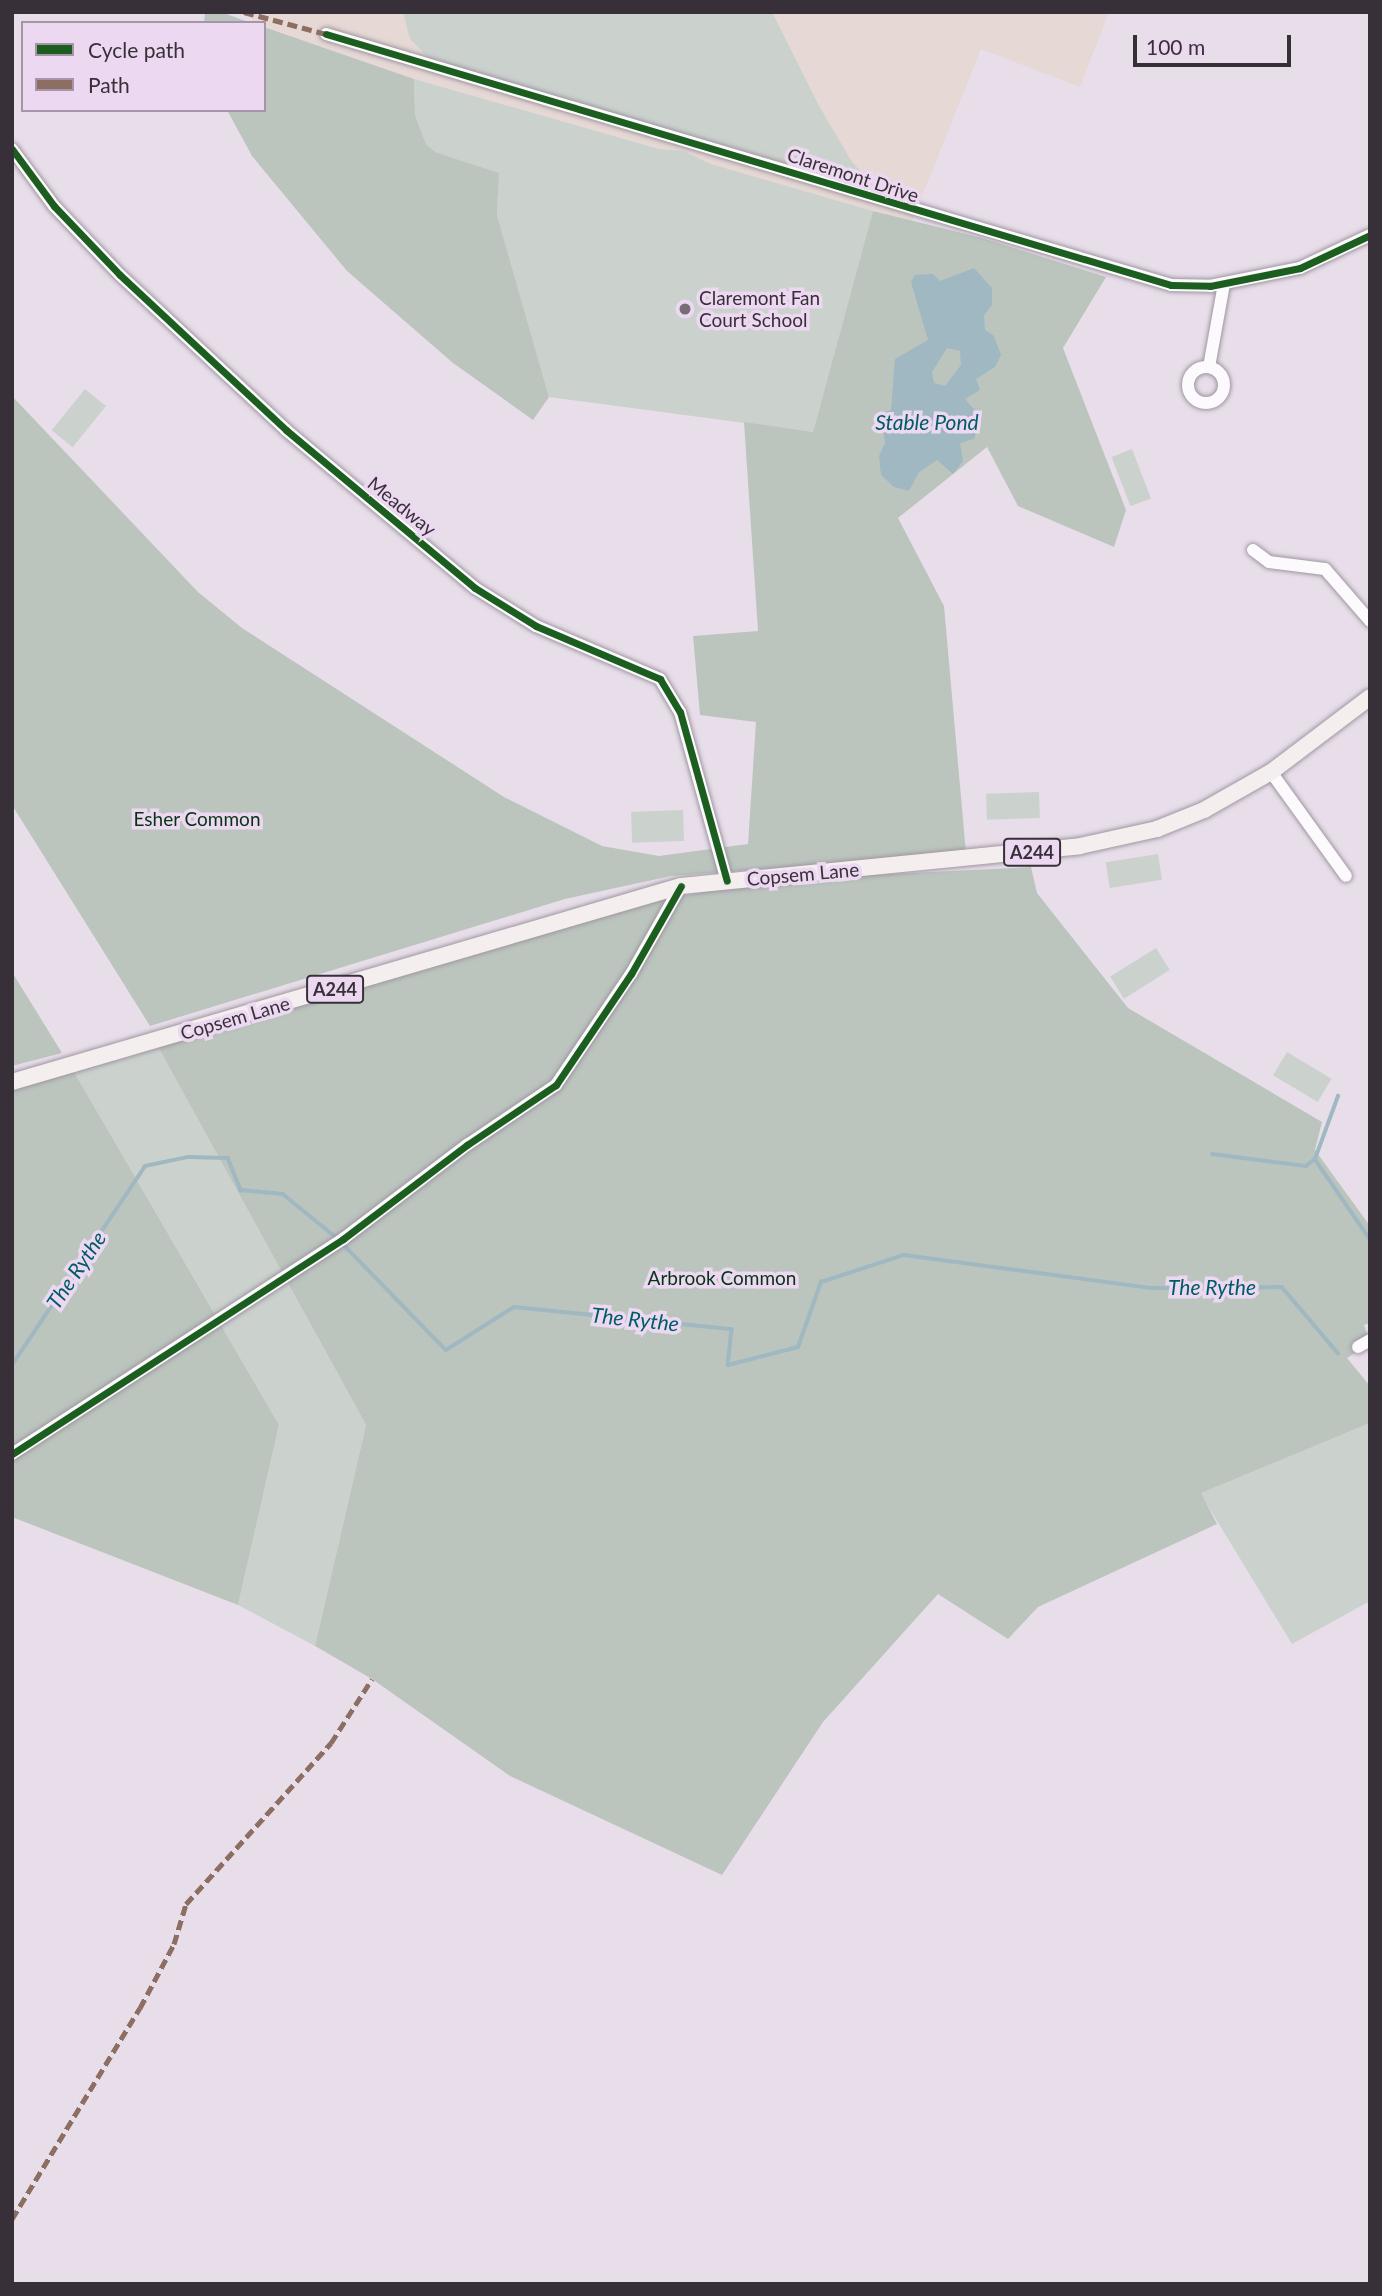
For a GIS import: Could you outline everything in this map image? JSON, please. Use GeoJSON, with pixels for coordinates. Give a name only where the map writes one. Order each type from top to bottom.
{"type":"FeatureCollection","features":[{"type":"Feature","properties":{"kind":"main road","name":"Copsem Lane"},"geometry":{"type":"LineString","coordinates":[[12,1082],[681,887],[1086,845],[1157,829],[1203,810],[1271,772],[1370,697]]}},
{"type":"Feature","properties":{"kind":"street","name":"Claremont Drive"},"geometry":{"type":"LineString","coordinates":[[326,34],[1171,285],[1224,284],[1300,268],[1370,235]]}},
{"type":"Feature","properties":{"kind":"street","name":"Meadway"},"geometry":{"type":"LineString","coordinates":[[12,149],[54,206],[120,275],[286,430],[475,588],[536,626],[660,679],[680,712],[727,881]]}},
{"type":"Feature","properties":{"kind":"street"},"geometry":{"type":"LineString","coordinates":[[1209,367],[1224,284]]}},
{"type":"Feature","properties":{"kind":"street"},"geometry":{"type":"LineString","coordinates":[[1254,550],[1269,562],[1325,569],[1370,621]]}},
{"type":"Feature","properties":{"kind":"street"},"geometry":{"type":"LineString","coordinates":[[1271,772],[1346,876]]}},
{"type":"Feature","properties":{"kind":"street"},"geometry":{"type":"LineString","coordinates":[[12,1454],[339,1241],[467,1145],[556,1085],[631,974],[681,887]]}},
{"type":"Feature","properties":{"kind":"shaded area","name":"Claremont Fan Court School"},"geometry":{"type":"Polygon","coordinates":[[[253,12],[1109,12],[1080,87],[981,49],[912,221],[873,212],[813,432],[549,397],[497,215],[414,79],[266,28],[266,21],[253,21],[253,12]]]}},
{"type":"Feature","properties":{"kind":"shaded area"},"geometry":{"type":"Polygon","coordinates":[[[403,12],[772,12],[818,104],[852,162],[878,190],[434,63],[410,39],[403,12]]]}},
{"type":"Feature","properties":{"kind":"shaded area"},"geometry":{"type":"Polygon","coordinates":[[[414,79],[659,149],[683,151],[711,164],[873,211],[813,432],[549,397],[497,215],[499,173],[434,152],[426,144],[415,115],[414,79]]]}},
{"type":"Feature","properties":{"kind":"shaded area"},"geometry":{"type":"Polygon","coordinates":[[[85,389],[106,406],[73,447],[52,430],[85,389]]]}},
{"type":"Feature","properties":{"kind":"shaded area"},"geometry":{"type":"Polygon","coordinates":[[[1132,449],[1151,498],[1130,506],[1111,457],[1132,449]]]}},
{"type":"Feature","properties":{"kind":"shaded area"},"geometry":{"type":"Polygon","coordinates":[[[1039,792],[1040,818],[987,820],[986,794],[1039,792]]]}},
{"type":"Feature","properties":{"kind":"shaded area"},"geometry":{"type":"Polygon","coordinates":[[[683,810],[684,841],[632,843],[631,812],[683,810]]]}},
{"type":"Feature","properties":{"kind":"shaded area"},"geometry":{"type":"Polygon","coordinates":[[[1158,854],[1162,880],[1110,888],[1106,862],[1158,854]]]}},
{"type":"Feature","properties":{"kind":"shaded area"},"geometry":{"type":"Polygon","coordinates":[[[1156,948],[1170,970],[1124,999],[1110,977],[1156,948]]]}},
{"type":"Feature","properties":{"kind":"shaded area"},"geometry":{"type":"Polygon","coordinates":[[[157,1045],[366,1425],[315,1646],[238,1605],[279,1425],[73,1070],[157,1045]]]}},
{"type":"Feature","properties":{"kind":"shaded area"},"geometry":{"type":"Polygon","coordinates":[[[1287,1052],[1332,1079],[1318,1102],[1273,1075],[1287,1052]]]}},
{"type":"Feature","properties":{"kind":"shaded area"},"geometry":{"type":"Polygon","coordinates":[[[1370,1423],[1370,1601],[1292,1644],[1200,1493],[1370,1423]]]}},
{"type":"Feature","properties":{"kind":"green space"},"geometry":{"type":"Polygon","coordinates":[[[205,12],[221,12],[246,21],[204,21],[205,12]]]}},
{"type":"Feature","properties":{"kind":"green space"},"geometry":{"type":"Polygon","coordinates":[[[266,28],[414,79],[415,115],[426,144],[435,152],[499,173],[497,215],[549,397],[533,420],[453,363],[347,271],[252,156],[228,112],[266,112],[266,28]]]}},
{"type":"Feature","properties":{"kind":"green space","name":"Esher Common"},"geometry":{"type":"Polygon","coordinates":[[[873,211],[982,238],[1106,277],[1063,348],[1126,510],[1114,547],[1018,506],[987,447],[898,518],[944,606],[966,853],[671,876],[565,899],[150,1026],[12,805],[12,396],[198,592],[242,628],[504,797],[602,846],[659,856],[748,844],[756,722],[700,715],[693,636],[758,631],[744,422],[813,432],[873,211]]]}},
{"type":"Feature","properties":{"kind":"green space","name":"Arbrook Common"},"geometry":{"type":"Polygon","coordinates":[[[1031,867],[1037,893],[1128,1008],[1322,1122],[1315,1150],[1370,1226],[1370,1323],[1364,1325],[1370,1344],[1347,1358],[1370,1386],[1370,1423],[1201,1493],[1217,1524],[1038,1607],[1008,1639],[938,1594],[823,1722],[722,1875],[510,1776],[372,1679],[315,1646],[366,1425],[157,1045],[638,904],[768,880],[1031,867]]]}},
{"type":"Feature","properties":{"kind":"green space"},"geometry":{"type":"Polygon","coordinates":[[[12,972],[62,1053],[12,1066],[12,972]]]}},
{"type":"Feature","properties":{"kind":"green space"},"geometry":{"type":"Polygon","coordinates":[[[73,1070],[279,1425],[238,1605],[12,1517],[12,1088],[73,1070]]]}},
{"type":"Feature","properties":{"kind":"water","name":"Stable Pond"},"geometry":{"type":"Polygon","coordinates":[[[974,268],[992,288],[992,305],[984,315],[985,330],[994,336],[1001,355],[995,367],[976,379],[980,390],[965,399],[982,418],[974,439],[960,443],[963,461],[953,474],[937,460],[919,472],[909,491],[894,487],[881,475],[879,456],[885,443],[881,414],[891,410],[895,359],[928,340],[911,282],[915,275],[933,274],[940,281],[974,268]],[[947,348],[932,372],[934,383],[945,386],[961,365],[960,351],[947,348]]]}},
{"type":"Feature","properties":{"kind":"waterway"},"geometry":{"type":"LineString","coordinates":[[1212,1154],[1306,1166],[1315,1159],[1338,1096]]}},
{"type":"Feature","properties":{"kind":"waterway","name":"The Rythe"},"geometry":{"type":"LineString","coordinates":[[12,1365],[145,1166],[188,1157],[228,1158],[241,1190],[283,1194],[337,1238]]}},
{"type":"Feature","properties":{"kind":"waterway"},"geometry":{"type":"LineString","coordinates":[[1315,1159],[1370,1239]]}},
{"type":"Feature","properties":{"kind":"waterway","name":"The Rythe"},"geometry":{"type":"LineString","coordinates":[[342,1243],[446,1350],[514,1307],[732,1329],[728,1365],[798,1347],[821,1282],[904,1255],[1150,1288],[1282,1287],[1338,1353]]}},
{"type":"Feature","properties":{"kind":"marked path"},"geometry":{"type":"LineString","coordinates":[[244,12],[326,34]]}},
{"type":"Feature","properties":{"kind":"marked path"},"geometry":{"type":"LineString","coordinates":[[12,2219],[140,2008],[174,1944],[186,1904],[331,1743],[372,1679]]}},
{"type":"Feature","properties":{"kind":"cycle path"},"geometry":{"type":"LineString","coordinates":[[326,34],[1171,285],[1210,286],[1300,268],[1370,235]]}},
{"type":"Feature","properties":{"kind":"cycle path"},"geometry":{"type":"LineString","coordinates":[[12,149],[54,206],[120,275],[286,430],[475,588],[536,626],[660,679],[680,712],[727,881]]}},
{"type":"Feature","properties":{"kind":"cycle path"},"geometry":{"type":"LineString","coordinates":[[12,1454],[343,1239],[467,1145],[556,1085],[631,974],[681,886]]}},
{"type":"Feature","properties":{"kind":"place","name":"Claremont Fan Court School"},"geometry":{"type":"Point","coordinates":[685,309]}}]}
